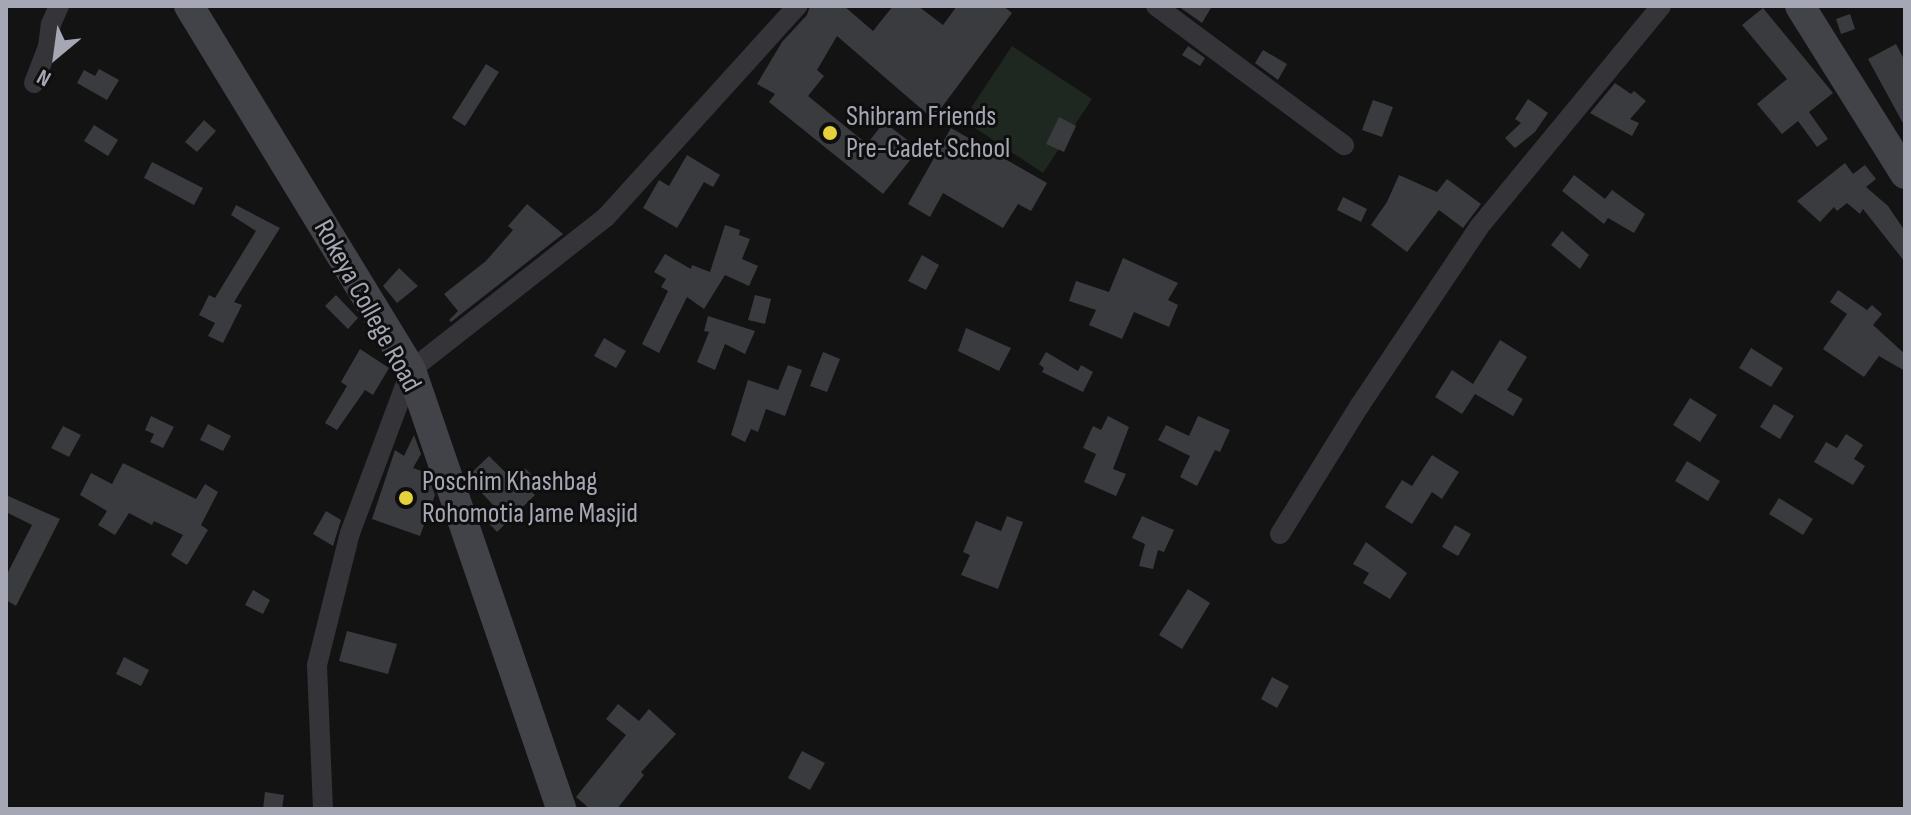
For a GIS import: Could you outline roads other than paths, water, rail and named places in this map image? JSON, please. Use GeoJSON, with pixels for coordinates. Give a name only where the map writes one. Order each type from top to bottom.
{"type":"FeatureCollection","features":[{"type":"Feature","properties":{"kind":"street"},"geometry":{"type":"LineString","coordinates":[[34,83],[59,6]]}},
{"type":"Feature","properties":{"kind":"street","name":"Rokeya College Road"},"geometry":{"type":"LineString","coordinates":[[189,6],[411,370],[561,809]]}},
{"type":"Feature","properties":{"kind":"street"},"geometry":{"type":"LineString","coordinates":[[323,809],[317,665],[350,533],[411,370],[606,217],[797,6]]}},
{"type":"Feature","properties":{"kind":"street"},"geometry":{"type":"LineString","coordinates":[[1156,6],[1344,145]]}},
{"type":"Feature","properties":{"kind":"street"},"geometry":{"type":"LineString","coordinates":[[1280,534],[1360,405],[1479,227],[1661,6]]}},
{"type":"Feature","properties":{"kind":"street"},"geometry":{"type":"LineString","coordinates":[[1806,8],[1905,174]]}},
{"type":"Feature","properties":{"kind":"place","name":"Shibram Friends Pre-Cadet School"},"geometry":{"type":"Point","coordinates":[830,133]}},
{"type":"Feature","properties":{"kind":"place","name":"Poschim Khashbag Rohomotia Jame Masjid"},"geometry":{"type":"Point","coordinates":[406,498]}}]}
